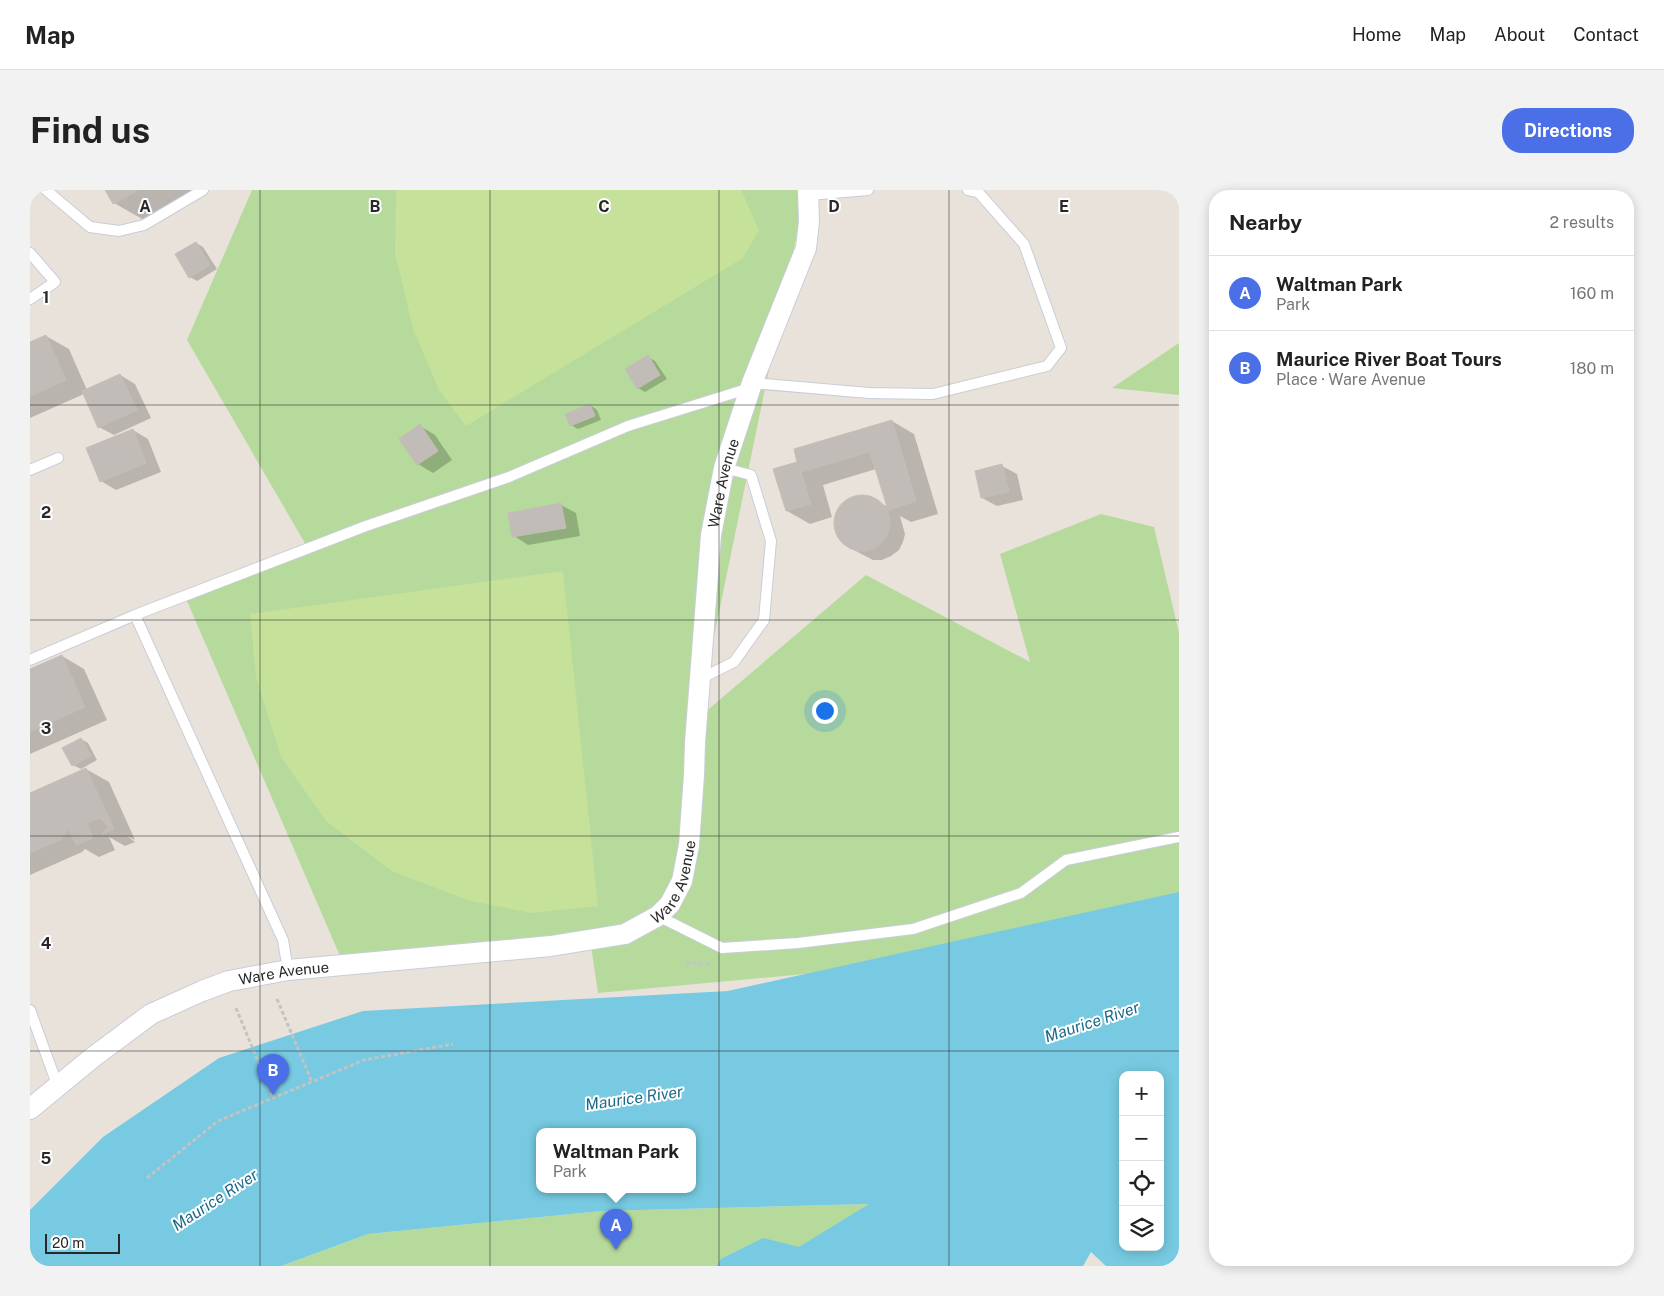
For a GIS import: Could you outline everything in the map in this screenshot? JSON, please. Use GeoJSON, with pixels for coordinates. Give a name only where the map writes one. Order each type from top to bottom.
{"type":"FeatureCollection","features":[{"type":"Feature","properties":{"kind":"street","name":"Ware Avenue"},"geometry":{"type":"LineString","coordinates":[[30,1108],[151,1014],[229,981],[288,970],[551,946],[625,934],[658,916],[670,904],[682,881],[689,846],[711,535],[724,468],[751,385],[806,248],[809,222],[808,192]]}},
{"type":"Feature","properties":{"kind":"lane"},"geometry":{"type":"LineString","coordinates":[[46,190],[90,227],[119,231],[144,225],[167,213],[202,190]]}},
{"type":"Feature","properties":{"kind":"lane"},"geometry":{"type":"LineString","coordinates":[[808,192],[868,190]]}},
{"type":"Feature","properties":{"kind":"lane"},"geometry":{"type":"LineString","coordinates":[[30,660],[135,615],[366,526],[509,477],[628,426],[751,385],[869,393],[933,394],[1047,366],[1061,348],[1024,244],[978,192],[968,190]]}},
{"type":"Feature","properties":{"kind":"lane"},"geometry":{"type":"LineString","coordinates":[[30,253],[55,282],[30,299]]}},
{"type":"Feature","properties":{"kind":"lane"},"geometry":{"type":"LineString","coordinates":[[30,470],[58,458]]}},
{"type":"Feature","properties":{"kind":"lane"},"geometry":{"type":"LineString","coordinates":[[700,679],[734,662],[764,620],[771,540],[751,475],[724,468]]}},
{"type":"Feature","properties":{"kind":"lane"},"geometry":{"type":"LineString","coordinates":[[135,615],[283,940],[288,970]]}},
{"type":"Feature","properties":{"kind":"lane"},"geometry":{"type":"LineString","coordinates":[[658,916],[722,948],[798,943],[913,929],[1021,893],[1066,860],[1179,837]]}},
{"type":"Feature","properties":{"kind":"lane"},"geometry":{"type":"LineString","coordinates":[[30,1010],[58,1087]]}},
{"type":"Feature","properties":{"kind":"path"},"geometry":{"type":"LineString","coordinates":[[277,999],[312,1082]]}},
{"type":"Feature","properties":{"kind":"path"},"geometry":{"type":"LineString","coordinates":[[236,1008],[273,1098]]}},
{"type":"Feature","properties":{"kind":"path"},"geometry":{"type":"LineString","coordinates":[[147,1178],[218,1121],[364,1060],[453,1044]]}},
{"type":"Feature","properties":{"kind":"green space"},"geometry":{"type":"Polygon","coordinates":[[[252,190],[806,190],[697,719],[866,575],[1030,662],[1000,554],[1101,514],[1154,527],[1179,633],[1179,900],[1076,949],[598,993],[590,939],[343,963],[184,594],[306,545],[187,340],[252,190]]]}},
{"type":"Feature","properties":{"kind":"green space"},"geometry":{"type":"Polygon","coordinates":[[[396,190],[741,190],[759,230],[743,258],[466,426],[439,390],[413,329],[395,253],[396,190]]]}},
{"type":"Feature","properties":{"kind":"green space"},"geometry":{"type":"Polygon","coordinates":[[[1179,343],[1179,395],[1112,388],[1179,343]]]}},
{"type":"Feature","properties":{"kind":"green space"},"geometry":{"type":"Polygon","coordinates":[[[563,571],[598,906],[532,913],[470,901],[392,871],[326,821],[281,757],[256,677],[250,614],[563,571]]]}},
{"type":"Feature","properties":{"kind":"green space"},"geometry":{"type":"Polygon","coordinates":[[[871,1204],[911,1266],[281,1266],[368,1234],[602,1211],[871,1204]]]}},
{"type":"Feature","properties":{"kind":"water","name":"Maurice River"},"geometry":{"type":"Polygon","coordinates":[[[1179,892],[1179,1266],[1106,1266],[1091,1252],[1083,1266],[717,1266],[721,1259],[763,1238],[799,1247],[869,1204],[602,1211],[368,1234],[281,1266],[30,1266],[30,1210],[103,1137],[219,1058],[363,1011],[728,991],[1179,892]]]}},
{"type":"Feature","properties":{"kind":"building"},"geometry":{"type":"Polygon","coordinates":[[[105,190],[138,190],[113,204],[105,190]]]}},
{"type":"Feature","properties":{"kind":"building"},"geometry":{"type":"Polygon","coordinates":[[[196,242],[210,265],[189,278],[175,254],[196,242]]]}},
{"type":"Feature","properties":{"kind":"building"},"geometry":{"type":"Polygon","coordinates":[[[46,335],[66,380],[30,396],[30,342],[46,335]]]}},
{"type":"Feature","properties":{"kind":"building"},"geometry":{"type":"Polygon","coordinates":[[[648,355],[660,375],[637,389],[625,369],[648,355]]]}},
{"type":"Feature","properties":{"kind":"building"},"geometry":{"type":"Polygon","coordinates":[[[120,374],[137,410],[98,428],[82,391],[120,374]]]}},
{"type":"Feature","properties":{"kind":"building"},"geometry":{"type":"Polygon","coordinates":[[[590,404],[595,416],[570,426],[565,414],[590,404]]]}},
{"type":"Feature","properties":{"kind":"building"},"geometry":{"type":"Polygon","coordinates":[[[892,420],[916,501],[888,510],[870,452],[801,472],[811,504],[786,511],[773,469],[797,462],[794,449],[892,420]]]}},
{"type":"Feature","properties":{"kind":"building"},"geometry":{"type":"Polygon","coordinates":[[[420,424],[438,451],[417,465],[399,439],[420,424]]]}},
{"type":"Feature","properties":{"kind":"building"},"geometry":{"type":"Polygon","coordinates":[[[133,429],[146,463],[100,482],[86,448],[133,429]]]}},
{"type":"Feature","properties":{"kind":"building"},"geometry":{"type":"Polygon","coordinates":[[[1002,464],[1009,492],[981,498],[975,471],[1002,464]]]}},
{"type":"Feature","properties":{"kind":"building"},"geometry":{"type":"Polygon","coordinates":[[[856,495],[868,495],[878,499],[886,507],[890,523],[886,539],[878,547],[868,551],[856,551],[846,547],[838,539],[834,529],[834,517],[838,507],[846,499],[856,495]]]}},
{"type":"Feature","properties":{"kind":"building"},"geometry":{"type":"Polygon","coordinates":[[[561,503],[566,528],[512,537],[508,513],[561,503]]]}},
{"type":"Feature","properties":{"kind":"building"},"geometry":{"type":"Polygon","coordinates":[[[62,655],[85,707],[30,732],[30,669],[62,655]]]}},
{"type":"Feature","properties":{"kind":"building"},"geometry":{"type":"Polygon","coordinates":[[[81,738],[91,756],[72,766],[62,748],[81,738]]]}},
{"type":"Feature","properties":{"kind":"building"},"geometry":{"type":"Polygon","coordinates":[[[86,768],[114,829],[102,834],[109,827],[100,818],[87,823],[93,838],[76,845],[69,829],[60,840],[30,853],[30,793],[86,768]]]}},
{"type":"Feature","properties":{"kind":"place","name":"Maurice River Boat Tours"},"geometry":{"type":"Point","coordinates":[273,1095]}},
{"type":"Feature","properties":{"kind":"place","name":"Waltman Park"},"geometry":{"type":"Point","coordinates":[616,1250]}}]}
